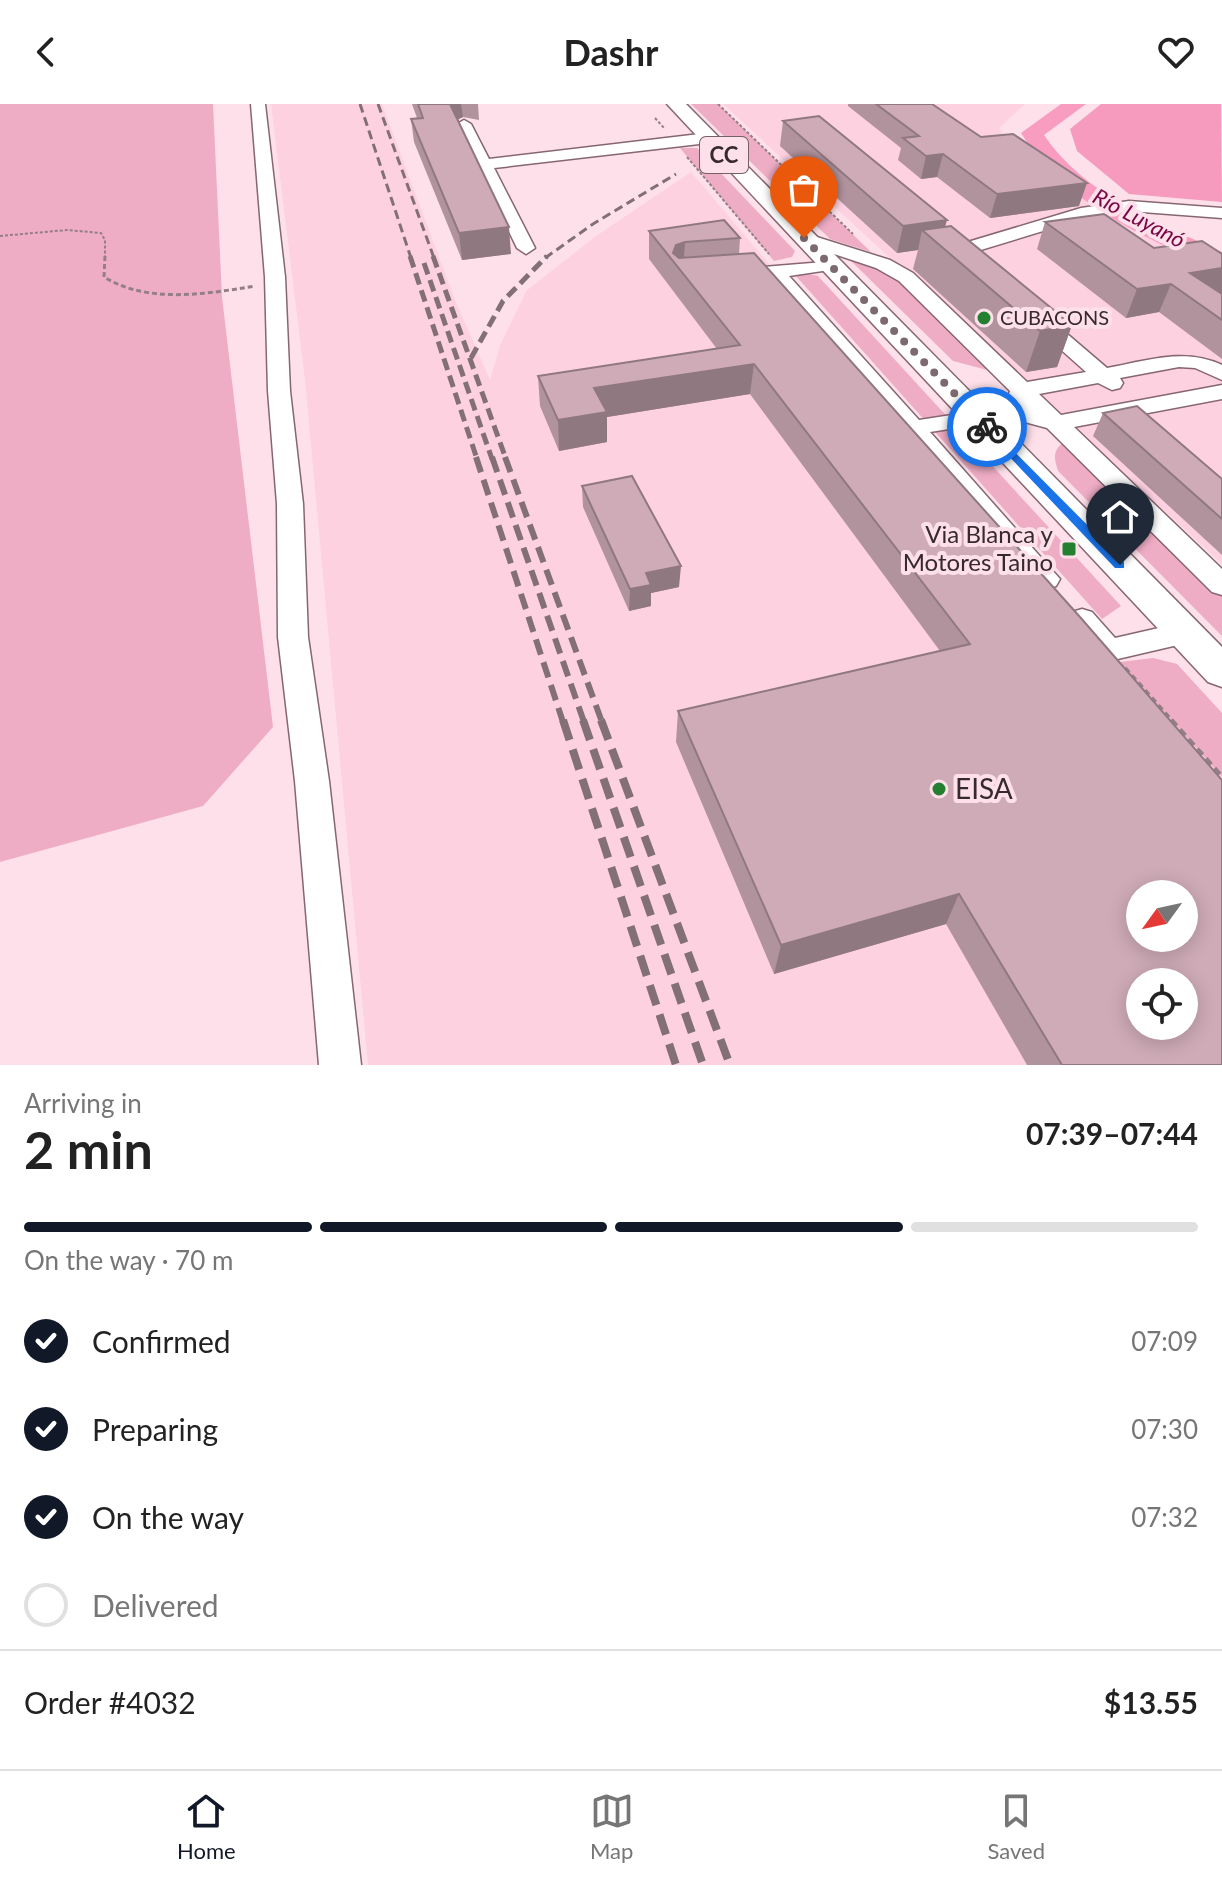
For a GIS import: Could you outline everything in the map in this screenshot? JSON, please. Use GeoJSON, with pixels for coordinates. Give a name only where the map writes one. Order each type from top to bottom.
{"type":"FeatureCollection","features":[{"type":"Feature","properties":{"kind":"main road","name":"CC"},"geometry":{"type":"LineString","coordinates":[[676,104],[1222,672]]}},
{"type":"Feature","properties":{"kind":"street"},"geometry":{"type":"LineString","coordinates":[[258,104],[275,283],[279,391],[290,504],[293,637],[312,781],[340,1065]]}},
{"type":"Feature","properties":{"kind":"street"},"geometry":{"type":"LineString","coordinates":[[464,124],[526,248]]}},
{"type":"Feature","properties":{"kind":"street"},"geometry":{"type":"LineString","coordinates":[[485,164],[708,138]]}},
{"type":"Feature","properties":{"kind":"street"},"geometry":{"type":"LineString","coordinates":[[883,264],[942,257],[954,246],[1087,212],[1129,206],[1222,213]]}},
{"type":"Feature","properties":{"kind":"street"},"geometry":{"type":"LineString","coordinates":[[804,238],[883,264],[906,277],[1018,401],[1056,423],[1222,585]]}},
{"type":"Feature","properties":{"kind":"street"},"geometry":{"type":"LineString","coordinates":[[745,275],[829,265]]}},
{"type":"Feature","properties":{"kind":"street"},"geometry":{"type":"LineString","coordinates":[[779,272],[911,428],[1109,650],[1185,633]]}},
{"type":"Feature","properties":{"kind":"street"},"geometry":{"type":"LineString","coordinates":[[1023,306],[1140,407]]}},
{"type":"Feature","properties":{"kind":"street"},"geometry":{"type":"LineString","coordinates":[[911,428],[978,418],[1018,401],[1103,375],[1179,361],[1199,362],[1222,373]]}},
{"type":"Feature","properties":{"kind":"street"},"geometry":{"type":"LineString","coordinates":[[1056,423],[1222,392]]}},
{"type":"Feature","properties":{"kind":"path"},"geometry":{"type":"LineString","coordinates":[[718,104],[883,264]]}},
{"type":"Feature","properties":{"kind":"path"},"geometry":{"type":"LineString","coordinates":[[655,118],[779,272]]}},
{"type":"Feature","properties":{"kind":"path"},"geometry":{"type":"LineString","coordinates":[[0,236],[67,230],[101,233],[105,240],[104,277],[114,285],[170,295],[222,292],[275,283]]}},
{"type":"Feature","properties":{"kind":"path"},"geometry":{"type":"LineString","coordinates":[[1109,650],[1222,777]]}},
{"type":"Feature","properties":{"kind":"shaded area"},"geometry":{"type":"Polygon","coordinates":[[[0,104],[213,104],[222,297],[273,727],[203,806],[0,862],[0,104]]]}},
{"type":"Feature","properties":{"kind":"shaded area"},"geometry":{"type":"Polygon","coordinates":[[[271,104],[382,104],[455,300],[490,380],[500,345],[527,290],[596,236],[691,172],[1222,797],[1222,1065],[368,1065],[305,380],[271,104]]]}},
{"type":"Feature","properties":{"kind":"shaded area"},"geometry":{"type":"Polygon","coordinates":[[[691,104],[718,104],[871,252],[830,239],[691,104]]]}},
{"type":"Feature","properties":{"kind":"shaded area"},"geometry":{"type":"Polygon","coordinates":[[[723,104],[1025,104],[999,128],[1022,162],[1222,279],[1222,564],[723,104]]]}},
{"type":"Feature","properties":{"kind":"shaded area"},"geometry":{"type":"Polygon","coordinates":[[[1101,104],[1221,104],[1222,202],[1129,194],[1077,151],[1070,129],[1101,104]]]}},
{"type":"Feature","properties":{"kind":"shaded area"},"geometry":{"type":"Polygon","coordinates":[[[680,148],[697,148],[795,251],[792,257],[774,261],[680,148]]]}},
{"type":"Feature","properties":{"kind":"shaded area"},"geometry":{"type":"Polygon","coordinates":[[[849,259],[885,272],[898,281],[991,371],[953,361],[849,259]]]}},
{"type":"Feature","properties":{"kind":"shaded area"},"geometry":{"type":"Polygon","coordinates":[[[795,275],[818,276],[1121,606],[1102,619],[795,275]]]}},
{"type":"Feature","properties":{"kind":"shaded area"},"geometry":{"type":"Polygon","coordinates":[[[1064,442],[1222,595],[1222,636],[1058,471],[1055,455],[1064,442]]]}},
{"type":"Feature","properties":{"kind":"shaded area"},"geometry":{"type":"Polygon","coordinates":[[[1153,658],[1177,664],[1222,713],[1222,777],[1120,662],[1153,658]]]}},
{"type":"Feature","properties":{"kind":"building"},"geometry":{"type":"Polygon","coordinates":[[[418,104],[450,104],[509,227],[459,233],[411,119],[423,118],[418,104]]]}},
{"type":"Feature","properties":{"kind":"building"},"geometry":{"type":"Polygon","coordinates":[[[876,104],[932,104],[981,137],[1013,134],[1087,183],[997,194],[943,154],[926,156],[903,138],[919,136],[876,104]]]}},
{"type":"Feature","properties":{"kind":"building"},"geometry":{"type":"Polygon","coordinates":[[[819,116],[947,220],[903,226],[783,121],[819,116]]]}},
{"type":"Feature","properties":{"kind":"building"},"geometry":{"type":"Polygon","coordinates":[[[1104,214],[1154,248],[1202,241],[1222,254],[1222,268],[1190,273],[1222,294],[1222,320],[1171,284],[1137,289],[1045,222],[1104,214]]]}},
{"type":"Feature","properties":{"kind":"building"},"geometry":{"type":"Polygon","coordinates":[[[724,220],[740,238],[685,242],[676,245],[673,253],[679,258],[754,253],[1222,780],[1222,1065],[1062,1065],[959,894],[781,945],[678,711],[970,644],[754,364],[594,388],[607,412],[558,420],[538,376],[740,345],[649,231],[724,220]]]}},
{"type":"Feature","properties":{"kind":"building"},"geometry":{"type":"Polygon","coordinates":[[[951,226],[1072,325],[1040,331],[922,230],[951,226]]]}},
{"type":"Feature","properties":{"kind":"building"},"geometry":{"type":"Polygon","coordinates":[[[1137,406],[1222,479],[1222,519],[1103,413],[1137,406]]]}},
{"type":"Feature","properties":{"kind":"building"},"geometry":{"type":"Polygon","coordinates":[[[632,476],[681,566],[646,573],[651,585],[630,589],[582,486],[632,476]]]}},
{"type":"Feature","properties":{"kind":"waterway","name":"Río Luyanó"},"geometry":{"type":"LineString","coordinates":[[1075,104],[1032,133],[1045,154],[1064,173],[1116,209],[1222,263]]}},
{"type":"Feature","properties":{"kind":"railway"},"geometry":{"type":"LineString","coordinates":[[360,104],[411,258]]}},
{"type":"Feature","properties":{"kind":"railway"},"geometry":{"type":"LineString","coordinates":[[378,104],[434,258]]}},
{"type":"Feature","properties":{"kind":"railway"},"geometry":{"type":"LineString","coordinates":[[545,258],[593,224],[676,174]]}},
{"type":"Feature","properties":{"kind":"railway"},"geometry":{"type":"LineString","coordinates":[[410,256],[477,459]]}},
{"type":"Feature","properties":{"kind":"railway"},"geometry":{"type":"LineString","coordinates":[[433,256],[506,459]]}},
{"type":"Feature","properties":{"kind":"railway"},"geometry":{"type":"LineString","coordinates":[[471,358],[503,301],[545,258]]}},
{"type":"Feature","properties":{"kind":"railway"},"geometry":{"type":"LineString","coordinates":[[424,263],[492,459]]}},
{"type":"Feature","properties":{"kind":"railway"},"geometry":{"type":"LineString","coordinates":[[476,457],[563,722]]}},
{"type":"Feature","properties":{"kind":"railway"},"geometry":{"type":"LineString","coordinates":[[492,457],[584,722]]}},
{"type":"Feature","properties":{"kind":"railway"},"geometry":{"type":"LineString","coordinates":[[505,457],[602,722]]}},
{"type":"Feature","properties":{"kind":"railway"},"geometry":{"type":"LineString","coordinates":[[563,720],[676,1065]]}},
{"type":"Feature","properties":{"kind":"railway"},"geometry":{"type":"LineString","coordinates":[[583,720],[703,1065]]}},
{"type":"Feature","properties":{"kind":"railway"},"geometry":{"type":"LineString","coordinates":[[601,720],[730,1065]]}},
{"type":"Feature","properties":{"kind":"way so far"},"geometry":{"type":"LineString","coordinates":[[804,238],[987,427]]}},
{"type":"Feature","properties":{"kind":"place","name":"CUBACONS"},"geometry":{"type":"Point","coordinates":[984,318]}},
{"type":"Feature","properties":{"kind":"place","name":"Via Blanca y Motores Taino"},"geometry":{"type":"Point","coordinates":[1069,549]}},
{"type":"Feature","properties":{"kind":"place","name":"EISA"},"geometry":{"type":"Point","coordinates":[939,789]}},
{"type":"Feature","properties":{"kind":"route"},"geometry":{"type":"LineString","coordinates":[[987,427],[1120,565]]}}]}
